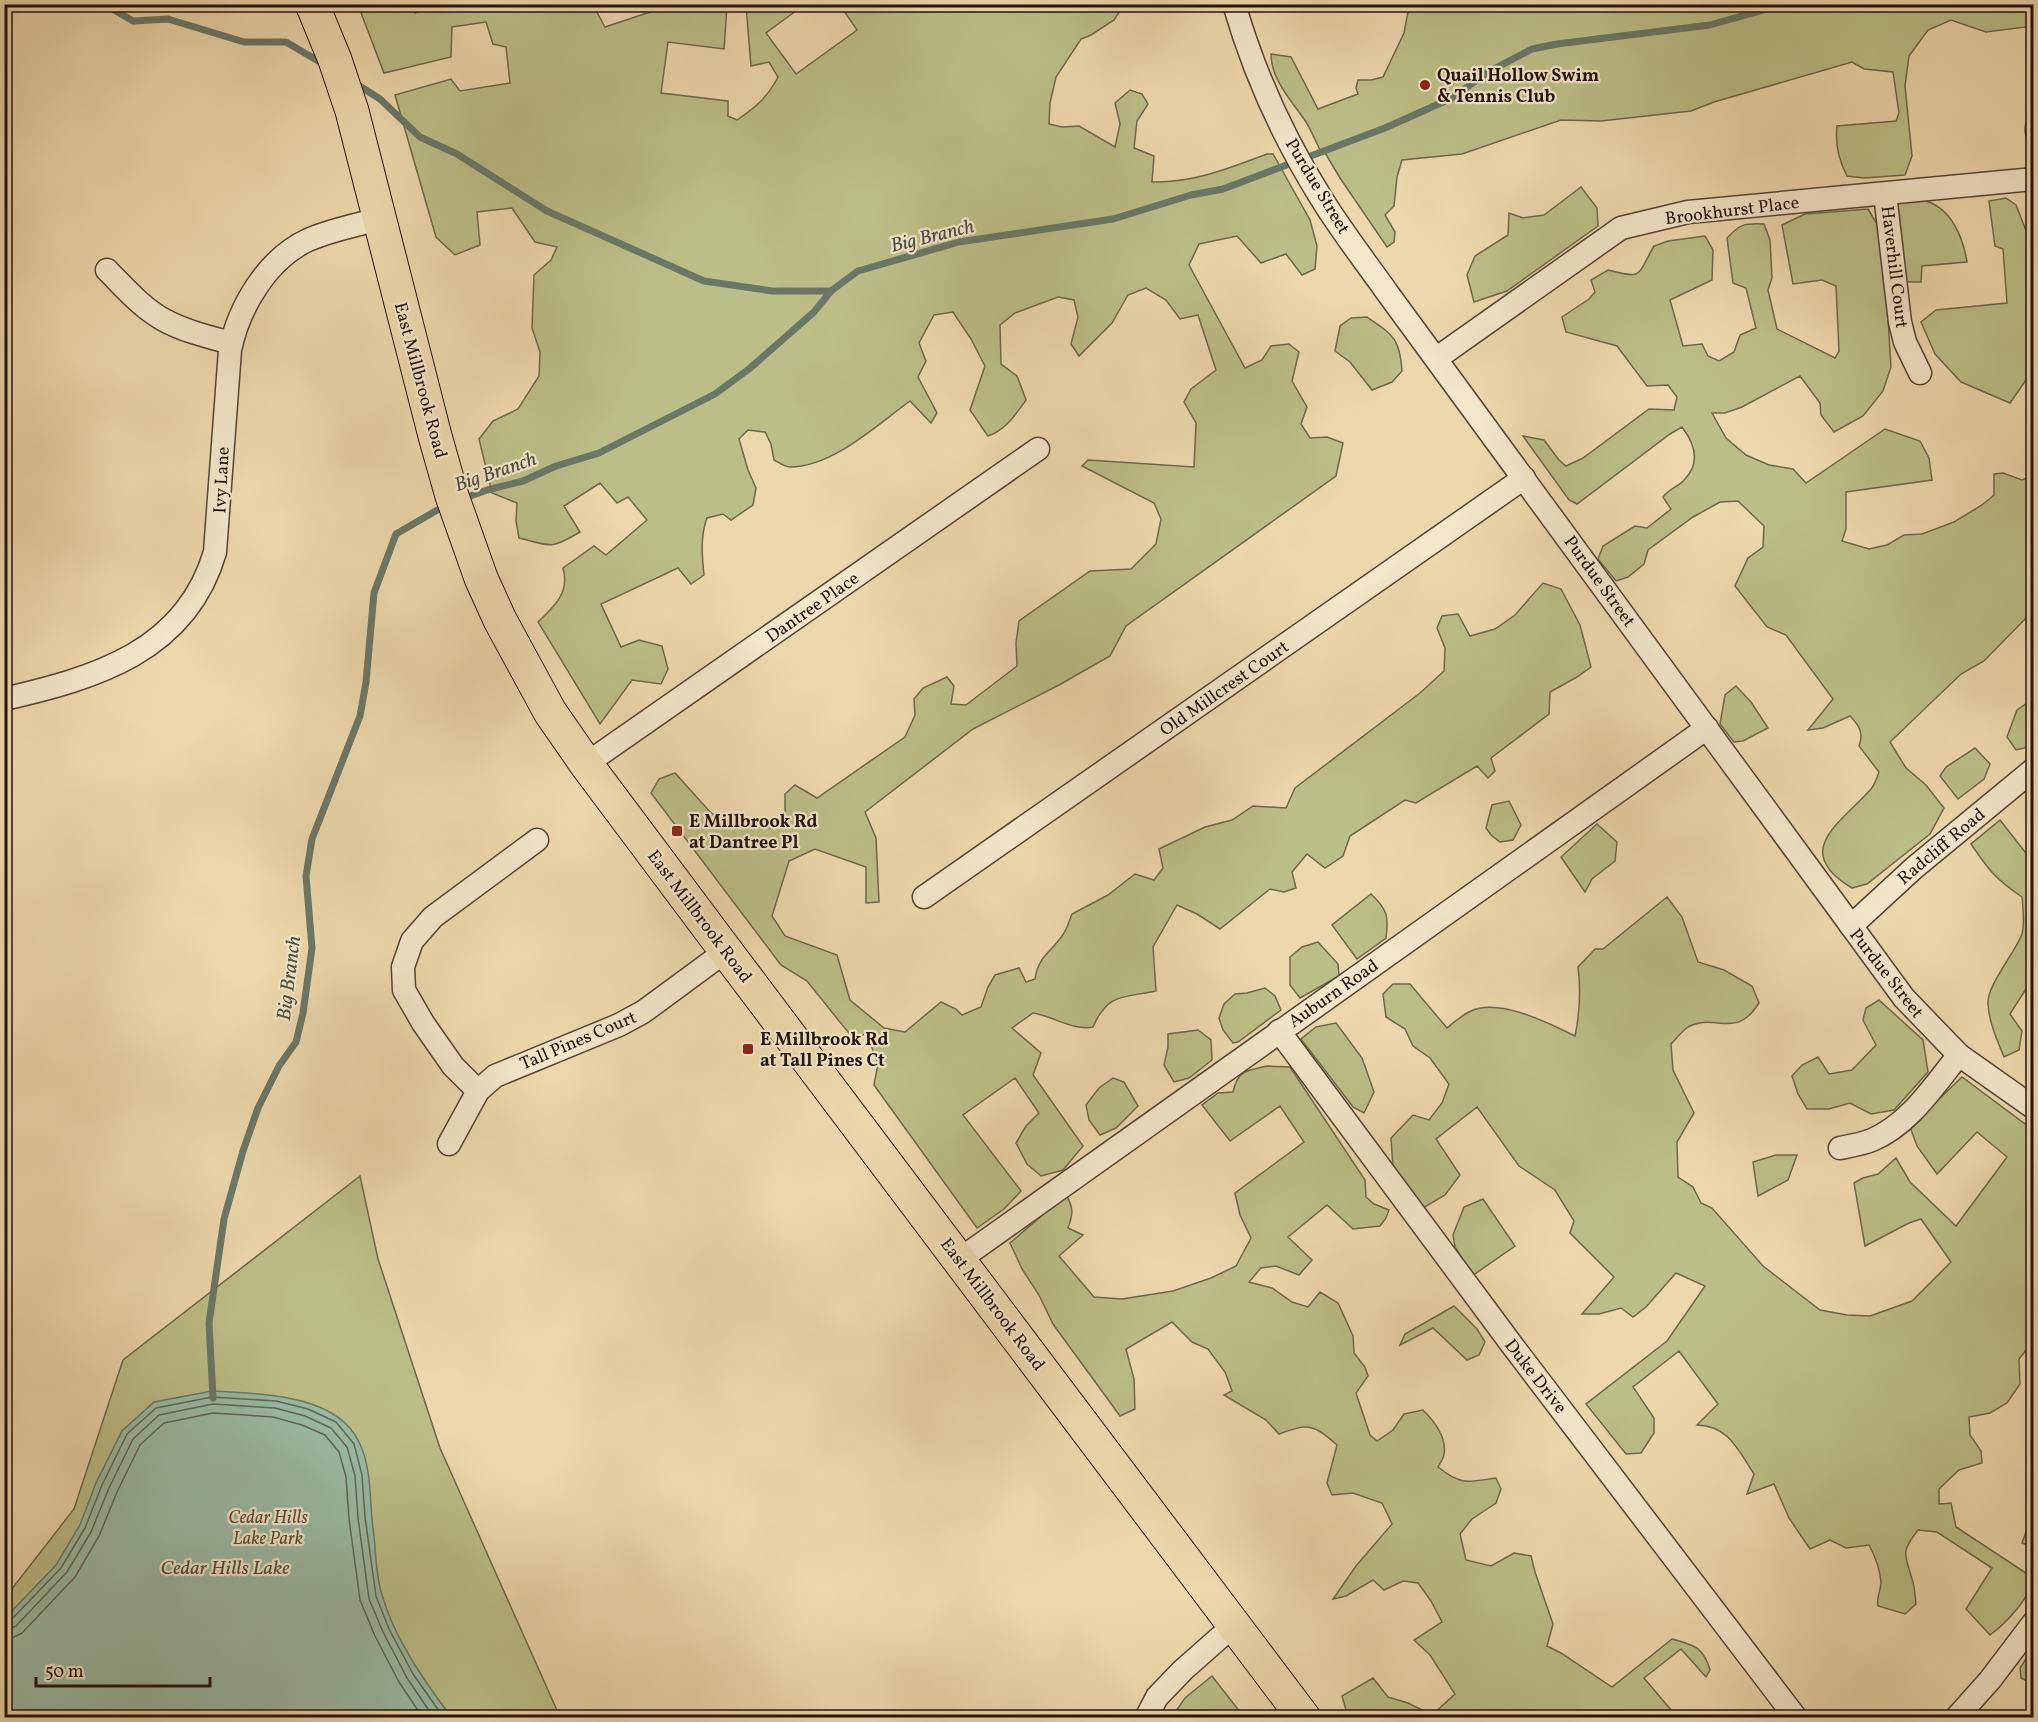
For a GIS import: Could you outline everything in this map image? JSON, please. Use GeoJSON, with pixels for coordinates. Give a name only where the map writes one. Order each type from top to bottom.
{"type":"FeatureCollection","features":[{"type":"Feature","properties":{"kind":"main road","name":"East Millbrook Road"},"geometry":{"type":"LineString","coordinates":[[312,4],[335,60],[352,111],[435,436],[466,537],[500,620],[550,712],[586,764],[726,951],[1304,1718]]}},
{"type":"Feature","properties":{"kind":"street","name":"Purdue Street"},"geometry":{"type":"LineString","coordinates":[[1234,4],[1248,49],[1301,165],[1344,231],[1904,998],[1959,1055],[2034,1108]]}},
{"type":"Feature","properties":{"kind":"street","name":"Brookhurst Place"},"geometry":{"type":"LineString","coordinates":[[1437,358],[1621,228],[1688,212],[2034,179]]}},
{"type":"Feature","properties":{"kind":"street","name":"Haverhill Court"},"geometry":{"type":"LineString","coordinates":[[1885,194],[1900,322],[1905,342],[1920,373]]}},
{"type":"Feature","properties":{"kind":"street","name":"Ivy Lane"},"geometry":{"type":"LineString","coordinates":[[4,699],[79,680],[145,649],[164,633],[196,597],[208,575],[215,552],[231,344],[243,307],[260,283],[289,252],[307,241],[335,230],[380,219]]}},
{"type":"Feature","properties":{"kind":"street"},"geometry":{"type":"LineString","coordinates":[[107,270],[138,301],[163,320],[231,344]]}},
{"type":"Feature","properties":{"kind":"street","name":"Dantree Place"},"geometry":{"type":"LineString","coordinates":[[586,764],[1038,449]]}},
{"type":"Feature","properties":{"kind":"street","name":"Old Millcrest Court"},"geometry":{"type":"LineString","coordinates":[[924,897],[1524,478]]}},
{"type":"Feature","properties":{"kind":"street","name":"Auburn Road"},"geometry":{"type":"LineString","coordinates":[[960,1260],[1707,728]]}},
{"type":"Feature","properties":{"kind":"street","name":"Radcliff Road"},"geometry":{"type":"LineString","coordinates":[[1851,926],[1914,868],[2034,769]]}},
{"type":"Feature","properties":{"kind":"street"},"geometry":{"type":"LineString","coordinates":[[478,1091],[453,1066],[423,1023],[404,990],[403,967],[411,941],[433,917],[537,840]]}},
{"type":"Feature","properties":{"kind":"street","name":"Tall Pines Court"},"geometry":{"type":"LineString","coordinates":[[449,1144],[478,1091],[495,1076],[619,1025],[643,1012],[726,951]]}},
{"type":"Feature","properties":{"kind":"street","name":"Duke Drive"},"geometry":{"type":"LineString","coordinates":[[1279,1031],[1512,1345],[1796,1718]]}},
{"type":"Feature","properties":{"kind":"street"},"geometry":{"type":"LineString","coordinates":[[1840,1148],[1870,1141],[1891,1130],[1907,1117],[1959,1055]]}},
{"type":"Feature","properties":{"kind":"street"},"geometry":{"type":"LineString","coordinates":[[1956,1718],[1990,1680],[2034,1622]]}},
{"type":"Feature","properties":{"kind":"street"},"geometry":{"type":"LineString","coordinates":[[1146,1718],[1157,1697],[1183,1670],[1234,1625]]}},
{"type":"Feature","properties":{"kind":"green space"},"geometry":{"type":"Polygon","coordinates":[[[433,4],[593,5],[605,27],[659,9],[664,5],[724,5],[727,7],[724,49],[668,42],[661,93],[728,101],[728,116],[737,120],[760,102],[778,77],[769,62],[751,66],[746,5],[804,5],[766,33],[796,74],[857,30],[840,5],[1124,5],[1114,20],[1081,39],[1056,77],[1050,103],[1049,124],[1062,127],[1079,126],[1115,147],[1120,124],[1115,103],[1130,90],[1142,94],[1148,104],[1137,121],[1134,148],[1154,156],[1152,182],[1197,177],[1273,154],[1310,220],[1317,246],[1315,269],[1302,275],[1286,254],[1261,263],[1237,236],[1199,244],[1189,265],[1245,368],[1262,360],[1271,346],[1289,344],[1299,352],[1292,381],[1307,407],[1301,424],[1310,438],[1327,437],[1343,443],[1336,476],[1126,626],[1110,656],[973,729],[865,812],[876,838],[879,902],[866,903],[866,867],[815,849],[789,861],[772,916],[785,936],[837,955],[850,1000],[884,1028],[905,1032],[941,1002],[956,1009],[962,1015],[981,1007],[995,975],[1019,968],[1026,982],[1035,979],[1039,965],[1064,934],[1072,914],[1108,895],[1135,874],[1154,880],[1163,868],[1159,849],[1205,827],[1232,820],[1253,806],[1286,808],[1295,788],[1420,693],[1444,671],[1445,648],[1437,628],[1442,616],[1458,614],[1470,636],[1495,629],[1515,615],[1543,583],[1561,589],[1580,625],[1591,667],[1550,692],[1549,714],[1491,758],[1495,771],[1488,778],[1477,766],[1416,803],[1405,800],[1350,836],[1343,856],[1325,868],[1307,854],[1292,872],[1296,888],[1284,892],[1270,889],[1220,929],[1197,914],[1177,905],[1153,947],[1156,991],[1126,996],[1111,1002],[1093,1027],[1078,1027],[1033,1013],[1012,1028],[1041,1053],[1033,1075],[1083,1146],[1063,1170],[1041,1176],[1027,1164],[1016,1143],[1026,1126],[1039,1113],[1015,1078],[963,1115],[1021,1191],[1004,1209],[977,1228],[874,1085],[878,1064],[866,1032],[856,1042],[807,981],[781,965],[651,793],[659,779],[675,773],[711,813],[730,824],[770,828],[785,813],[785,794],[795,785],[817,798],[905,737],[915,715],[914,699],[923,688],[947,677],[954,686],[951,704],[966,705],[1017,666],[1016,643],[1019,621],[1090,571],[1131,569],[1156,544],[1161,519],[1154,503],[1082,466],[1088,460],[1194,467],[1196,423],[1184,402],[1191,389],[1216,370],[1198,315],[1180,319],[1166,300],[1146,288],[1128,295],[1112,323],[1079,356],[1071,344],[1078,317],[1074,300],[1058,297],[1015,313],[1000,325],[1001,364],[1017,376],[1026,400],[1005,426],[988,436],[970,410],[985,366],[953,312],[934,315],[919,343],[926,361],[918,377],[937,413],[931,423],[910,401],[854,443],[838,452],[806,465],[790,467],[774,460],[771,444],[765,432],[748,430],[739,439],[756,488],[753,505],[731,520],[723,514],[707,518],[702,539],[704,575],[691,584],[678,568],[601,604],[621,647],[639,640],[662,646],[668,669],[661,684],[632,680],[600,724],[538,622],[560,598],[565,577],[563,568],[594,546],[606,555],[647,520],[628,497],[617,503],[600,483],[564,506],[580,532],[556,544],[544,544],[519,538],[516,521],[517,503],[492,493],[479,439],[493,421],[518,409],[539,376],[540,352],[532,328],[534,275],[551,260],[557,247],[535,242],[512,208],[477,212],[480,245],[455,255],[436,237],[395,95],[451,79],[460,91],[510,83],[506,47],[493,44],[486,22],[452,27],[451,57],[384,73],[358,5],[411,5],[415,13],[433,4]]]}},
{"type":"Feature","properties":{"kind":"green space"},"geometry":{"type":"Polygon","coordinates":[[[2033,4],[2034,26],[1986,32],[1951,20],[1928,30],[1909,56],[1905,86],[1912,156],[1905,175],[1864,178],[1847,176],[1844,170],[1836,139],[1837,126],[1896,121],[1899,113],[1893,72],[1864,69],[1852,62],[1714,102],[1691,111],[1601,121],[1561,120],[1462,154],[1402,160],[1397,177],[1394,206],[1385,215],[1395,232],[1394,242],[1387,247],[1324,151],[1321,152],[1306,122],[1283,90],[1274,73],[1271,54],[1291,57],[1318,109],[1358,94],[1356,88],[1358,80],[1383,77],[1404,33],[1408,12],[1401,5],[2033,4]]]}},
{"type":"Feature","properties":{"kind":"green space"},"geometry":{"type":"Polygon","coordinates":[[[2033,112],[2033,152],[2029,149],[2026,139],[2025,125],[2033,112]]]}},
{"type":"Feature","properties":{"kind":"green space"},"geometry":{"type":"Polygon","coordinates":[[[1581,187],[1597,208],[1598,226],[1507,291],[1474,302],[1467,275],[1475,256],[1508,235],[1509,213],[1523,218],[1544,215],[1581,187]]]}},
{"type":"Feature","properties":{"kind":"green space"},"geometry":{"type":"Polygon","coordinates":[[[1902,198],[1926,201],[1943,211],[1959,234],[1967,262],[1922,266],[1921,282],[1905,282],[1896,207],[1902,198]]]}},
{"type":"Feature","properties":{"kind":"green space"},"geometry":{"type":"Polygon","coordinates":[[[2006,198],[2016,205],[2027,233],[2034,306],[2033,370],[2010,403],[1961,382],[1935,354],[1921,322],[1936,310],[2007,303],[2003,249],[1995,246],[1989,201],[2006,198]]]}},
{"type":"Feature","properties":{"kind":"green space"},"geometry":{"type":"Polygon","coordinates":[[[1868,209],[1883,234],[1891,367],[1883,391],[1863,416],[1834,432],[1821,415],[1820,403],[1800,376],[1742,407],[1725,413],[1712,413],[1726,438],[1746,455],[1769,465],[1793,469],[1806,483],[1885,429],[1920,441],[1929,458],[1932,480],[1846,492],[1846,529],[1842,541],[1869,549],[1887,545],[1904,535],[1922,534],[1954,522],[1994,495],[1994,474],[2003,473],[2022,480],[2033,475],[2033,611],[1984,661],[1961,674],[1890,742],[1906,768],[1926,785],[1944,808],[1930,834],[1867,884],[1852,888],[1834,875],[1825,862],[1823,849],[1827,837],[1835,826],[1871,789],[1879,772],[1859,746],[1860,730],[1850,716],[1823,728],[1808,730],[1833,699],[1786,635],[1767,627],[1735,586],[1748,558],[1763,547],[1764,526],[1738,501],[1720,502],[1693,517],[1648,550],[1644,564],[1628,577],[1616,581],[1598,559],[1603,546],[1635,526],[1647,528],[1671,509],[1663,497],[1685,479],[1695,460],[1693,446],[1687,433],[1682,427],[1670,434],[1577,504],[1569,500],[1523,436],[1544,440],[1566,466],[1583,458],[1649,409],[1674,410],[1677,397],[1668,385],[1647,386],[1617,346],[1566,332],[1562,317],[1589,299],[1595,292],[1591,280],[1608,270],[1634,275],[1638,273],[1654,246],[1668,241],[1705,236],[1713,250],[1712,280],[1670,300],[1683,346],[1702,344],[1708,356],[1719,361],[1734,352],[1740,335],[1756,328],[1746,288],[1733,283],[1727,238],[1743,225],[1764,224],[1770,240],[1772,278],[1768,290],[1777,329],[1835,358],[1839,351],[1836,286],[1822,280],[1793,284],[1782,225],[1805,214],[1868,209]]]}},
{"type":"Feature","properties":{"kind":"green space"},"geometry":{"type":"Polygon","coordinates":[[[1367,317],[1394,338],[1402,371],[1392,382],[1372,390],[1350,362],[1335,351],[1340,326],[1351,318],[1367,317]]]}},
{"type":"Feature","properties":{"kind":"green space"},"geometry":{"type":"Polygon","coordinates":[[[1736,686],[1751,702],[1768,728],[1743,741],[1734,742],[1720,724],[1725,695],[1736,686]]]}},
{"type":"Feature","properties":{"kind":"green space"},"geometry":{"type":"Polygon","coordinates":[[[2033,699],[2033,746],[2016,750],[2007,737],[2017,710],[2033,699]]]}},
{"type":"Feature","properties":{"kind":"green space"},"geometry":{"type":"Polygon","coordinates":[[[1975,748],[1990,764],[1984,779],[1958,799],[1940,776],[1946,767],[1975,748]]]}},
{"type":"Feature","properties":{"kind":"green space"},"geometry":{"type":"Polygon","coordinates":[[[1509,801],[1521,825],[1513,840],[1500,842],[1486,828],[1492,805],[1509,801]]]}},
{"type":"Feature","properties":{"kind":"green space"},"geometry":{"type":"Polygon","coordinates":[[[2000,820],[2033,862],[2033,978],[2010,1014],[2022,1031],[2019,1050],[2004,1057],[1994,1031],[1988,1004],[1996,979],[2022,934],[2024,920],[2022,897],[1993,874],[1971,844],[2000,820]]]}},
{"type":"Feature","properties":{"kind":"green space"},"geometry":{"type":"Polygon","coordinates":[[[1597,824],[1617,842],[1615,861],[1592,879],[1585,892],[1561,857],[1597,824]]]}},
{"type":"Feature","properties":{"kind":"green space"},"geometry":{"type":"Polygon","coordinates":[[[1371,894],[1386,913],[1386,938],[1357,959],[1332,925],[1371,894]]]}},
{"type":"Feature","properties":{"kind":"green space"},"geometry":{"type":"Polygon","coordinates":[[[1667,897],[1682,917],[1698,962],[1724,970],[1752,986],[1759,1003],[1742,1021],[1725,1024],[1698,1023],[1688,1027],[1671,1044],[1673,1070],[1694,1113],[1677,1142],[1678,1177],[1693,1187],[1701,1203],[1712,1208],[1763,1266],[1820,1310],[1870,1316],[1912,1301],[1951,1262],[1921,1219],[1865,1246],[1854,1183],[1878,1174],[1896,1158],[1910,1182],[1956,1226],[2007,1157],[1977,1132],[1937,1174],[1917,1146],[1910,1127],[1962,1077],[2033,1130],[2033,1341],[2019,1359],[2020,1384],[2007,1403],[1990,1413],[1969,1417],[1970,1435],[1981,1451],[1982,1463],[1959,1470],[1939,1489],[1939,1504],[1951,1503],[1956,1527],[2032,1577],[2028,1593],[2023,1601],[2010,1617],[1990,1635],[1966,1609],[1992,1568],[1937,1532],[1918,1530],[1906,1549],[1916,1604],[1905,1614],[1878,1606],[1880,1577],[1869,1545],[1846,1548],[1830,1540],[1810,1549],[1789,1518],[1774,1484],[1747,1494],[1754,1474],[1732,1441],[1717,1430],[1697,1425],[1718,1404],[1679,1351],[1633,1387],[1654,1418],[1654,1433],[1641,1453],[1626,1454],[1586,1404],[1667,1341],[1705,1286],[1676,1273],[1646,1307],[1633,1317],[1621,1308],[1599,1314],[1582,1314],[1614,1277],[1570,1233],[1574,1221],[1555,1190],[1519,1166],[1477,1107],[1436,1139],[1460,1175],[1445,1195],[1423,1208],[1393,1168],[1391,1138],[1413,1115],[1429,1120],[1442,1103],[1449,1084],[1430,1058],[1413,1046],[1405,1029],[1386,1017],[1383,994],[1393,984],[1410,984],[1447,1028],[1471,1011],[1495,1008],[1524,1014],[1575,1036],[1580,1002],[1578,967],[1595,949],[1603,949],[1667,897]]]}},
{"type":"Feature","properties":{"kind":"green space"},"geometry":{"type":"Polygon","coordinates":[[[1318,942],[1338,964],[1339,976],[1300,998],[1290,985],[1290,957],[1302,947],[1318,942]]]}},
{"type":"Feature","properties":{"kind":"green space"},"geometry":{"type":"Polygon","coordinates":[[[1265,988],[1275,996],[1281,1010],[1238,1042],[1233,1043],[1223,1030],[1219,1018],[1224,1004],[1235,994],[1265,988]]]}},
{"type":"Feature","properties":{"kind":"green space"},"geometry":{"type":"Polygon","coordinates":[[[1879,1000],[1923,1040],[1928,1072],[1894,1110],[1871,1114],[1850,1103],[1829,1109],[1807,1109],[1798,1094],[1792,1076],[1802,1065],[1818,1057],[1829,1074],[1852,1070],[1876,1045],[1863,1020],[1866,1008],[1879,1000]]]}},
{"type":"Feature","properties":{"kind":"green space"},"geometry":{"type":"Polygon","coordinates":[[[1336,1023],[1362,1058],[1374,1092],[1364,1113],[1353,1107],[1301,1039],[1316,1027],[1336,1023]]]}},
{"type":"Feature","properties":{"kind":"green space"},"geometry":{"type":"Polygon","coordinates":[[[1198,1030],[1211,1040],[1212,1060],[1189,1078],[1174,1082],[1164,1065],[1168,1034],[1198,1030]]]}},
{"type":"Feature","properties":{"kind":"green space"},"geometry":{"type":"Polygon","coordinates":[[[1267,1066],[1290,1067],[1365,1180],[1366,1197],[1374,1204],[1389,1210],[1380,1226],[1353,1229],[1327,1205],[1288,1237],[1312,1260],[1299,1275],[1276,1266],[1261,1268],[1249,1282],[1272,1288],[1292,1302],[1308,1307],[1320,1292],[1338,1303],[1353,1336],[1354,1353],[1365,1367],[1368,1376],[1356,1393],[1370,1435],[1377,1441],[1393,1430],[1404,1414],[1423,1410],[1435,1424],[1444,1442],[1444,1456],[1438,1467],[1453,1477],[1465,1481],[1496,1478],[1501,1489],[1496,1503],[1472,1519],[1460,1534],[1466,1560],[1491,1566],[1514,1553],[1531,1556],[1553,1624],[1547,1646],[1612,1687],[1672,1639],[1691,1645],[1700,1651],[1710,1670],[1706,1677],[1681,1649],[1644,1678],[1677,1717],[1467,1718],[1462,1711],[1451,1717],[1348,1717],[1342,1696],[1373,1678],[1388,1697],[1408,1703],[1432,1715],[1455,1694],[1430,1655],[1414,1640],[1442,1622],[1418,1583],[1403,1581],[1384,1590],[1373,1580],[1346,1596],[1333,1599],[1356,1566],[1392,1524],[1382,1503],[1353,1493],[1332,1495],[1327,1483],[1337,1445],[1316,1429],[1304,1427],[1279,1434],[1266,1420],[1224,1395],[1232,1391],[1225,1372],[1208,1349],[1192,1342],[1172,1322],[1126,1349],[1134,1379],[1135,1409],[1120,1416],[1053,1324],[1010,1243],[1066,1195],[1072,1211],[1068,1228],[1083,1235],[1059,1256],[1094,1297],[1122,1299],[1173,1291],[1211,1278],[1236,1266],[1251,1238],[1240,1215],[1235,1193],[1304,1142],[1280,1106],[1230,1141],[1202,1105],[1218,1093],[1233,1092],[1235,1084],[1244,1072],[1267,1066]]]}},
{"type":"Feature","properties":{"kind":"green space"},"geometry":{"type":"Polygon","coordinates":[[[1113,1078],[1124,1082],[1138,1106],[1116,1128],[1100,1135],[1089,1120],[1086,1105],[1099,1088],[1113,1078]]]}},
{"type":"Feature","properties":{"kind":"green space"},"geometry":{"type":"Polygon","coordinates":[[[1776,1155],[1797,1155],[1788,1180],[1758,1196],[1753,1162],[1776,1155]]]}},
{"type":"Feature","properties":{"kind":"green space","name":"Cedar Hills Lake Park"},"geometry":{"type":"Polygon","coordinates":[[[360,1176],[378,1259],[440,1448],[560,1717],[5,1717],[4,1599],[74,1509],[123,1360],[360,1176]]]}},
{"type":"Feature","properties":{"kind":"green space"},"geometry":{"type":"Polygon","coordinates":[[[1483,1199],[1515,1246],[1472,1276],[1455,1247],[1453,1235],[1464,1207],[1483,1199]]]}},
{"type":"Feature","properties":{"kind":"green space"},"geometry":{"type":"Polygon","coordinates":[[[1454,1306],[1477,1329],[1485,1342],[1479,1355],[1467,1360],[1433,1328],[1400,1345],[1405,1334],[1454,1306]]]}},
{"type":"Feature","properties":{"kind":"green space"},"geometry":{"type":"Polygon","coordinates":[[[2033,1512],[2033,1547],[2022,1543],[2033,1512]]]}},
{"type":"Feature","properties":{"kind":"green space"},"geometry":{"type":"Polygon","coordinates":[[[2033,1648],[2033,1684],[2021,1678],[2020,1668],[2033,1648]]]}},
{"type":"Feature","properties":{"kind":"green space"},"geometry":{"type":"Polygon","coordinates":[[[1212,1676],[1244,1717],[1172,1717],[1185,1698],[1212,1676]]]}},
{"type":"Feature","properties":{"kind":"water","name":"Cedar Hills Lake"},"geometry":{"type":"Polygon","coordinates":[[[212,1391],[294,1399],[315,1405],[333,1414],[348,1426],[359,1442],[367,1464],[377,1573],[388,1612],[411,1659],[451,1717],[5,1717],[5,1618],[56,1565],[80,1525],[96,1483],[122,1431],[154,1402],[212,1391]]]}},
{"type":"Feature","properties":{"kind":"waterway"},"geometry":{"type":"LineString","coordinates":[[104,4],[133,21],[168,19],[244,42],[286,42],[325,65]]}},
{"type":"Feature","properties":{"kind":"waterway","name":"Big Branch"},"geometry":{"type":"LineString","coordinates":[[462,499],[523,481],[556,466],[599,453],[715,394],[749,369],[814,312],[831,291],[858,271],[959,242],[1113,219],[1191,195],[1223,189],[1385,128],[1452,98],[1488,72],[1532,49],[1710,25],[1785,4]]}},
{"type":"Feature","properties":{"kind":"waterway"},"geometry":{"type":"LineString","coordinates":[[355,83],[380,99],[420,137],[457,154],[547,211],[704,281],[772,291],[831,291]]}},
{"type":"Feature","properties":{"kind":"waterway","name":"Big Branch"},"geometry":{"type":"LineString","coordinates":[[213,1398],[209,1323],[224,1219],[258,1108],[279,1066],[296,1042],[303,1013],[312,948],[306,876],[312,839],[360,716],[366,682],[374,593],[396,534],[446,505]]}},
{"type":"Feature","properties":{"kind":"place","name":"Quail Hollow Swim & Tennis Club"},"geometry":{"type":"Point","coordinates":[1425,85]}},
{"type":"Feature","properties":{"kind":"place","name":"E Millbrook Rd at Dantree Pl"},"geometry":{"type":"Point","coordinates":[677,831]}},
{"type":"Feature","properties":{"kind":"place","name":"E Millbrook Rd at Tall Pines Ct"},"geometry":{"type":"Point","coordinates":[748,1049]}}]}
